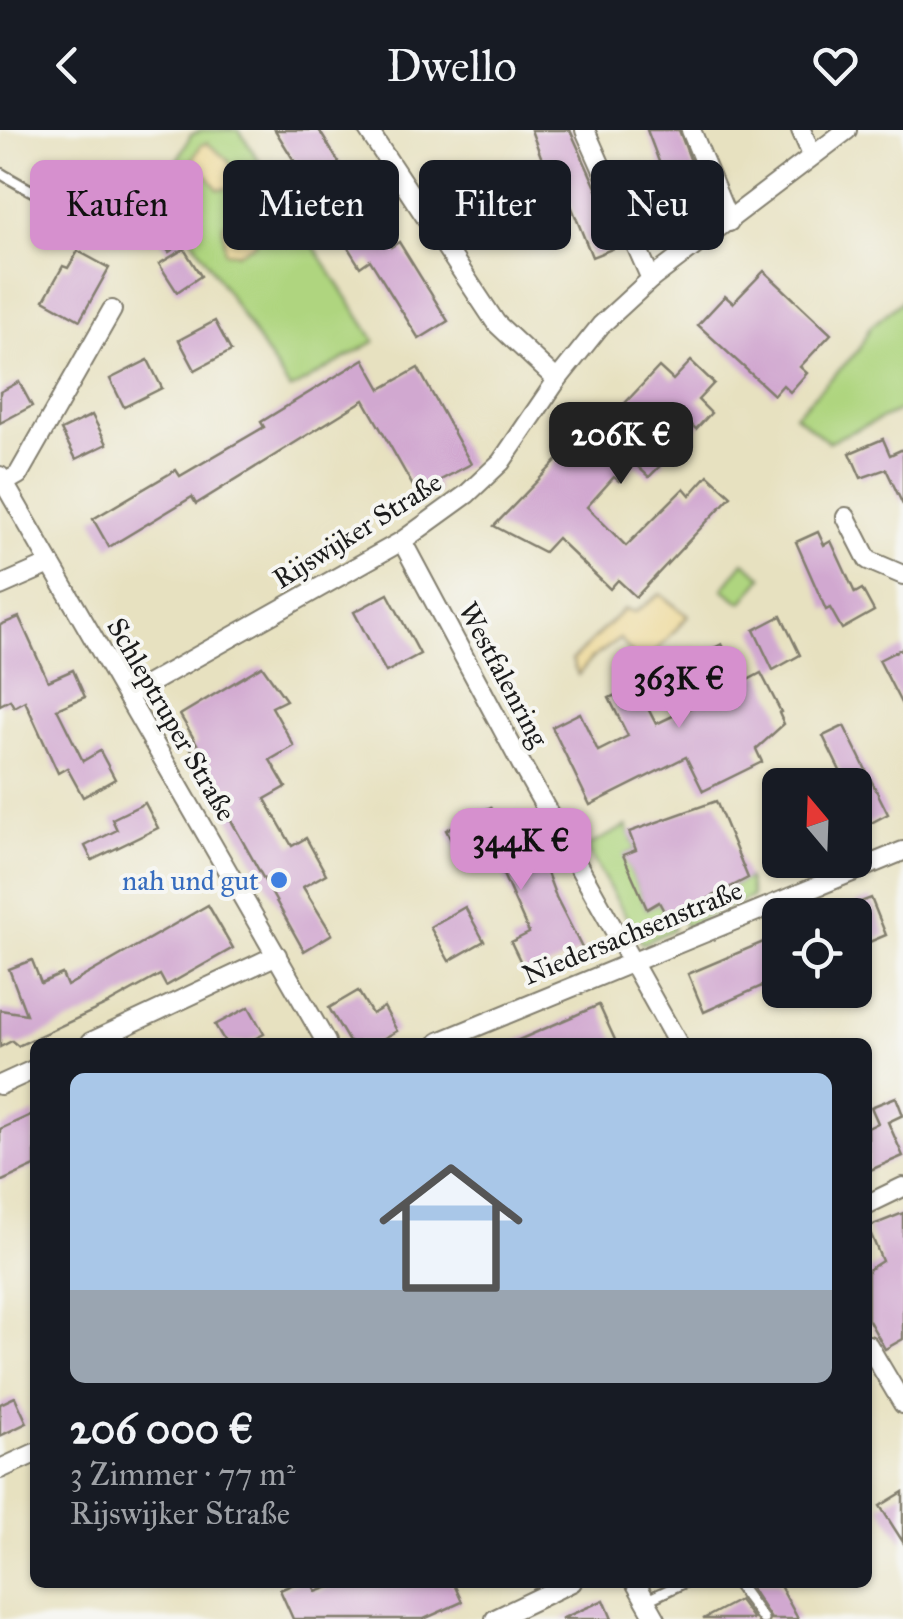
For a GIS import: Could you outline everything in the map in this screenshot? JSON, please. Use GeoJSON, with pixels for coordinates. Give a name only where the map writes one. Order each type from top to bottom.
{"type":"FeatureCollection","features":[{"type":"Feature","properties":{"kind":"street"},"geometry":{"type":"LineString","coordinates":[[368,130],[496,323],[557,380]]}},
{"type":"Feature","properties":{"kind":"street"},"geometry":{"type":"LineString","coordinates":[[585,130],[651,279]]}},
{"type":"Feature","properties":{"kind":"street"},"geometry":{"type":"LineString","coordinates":[[691,130],[729,222]]}},
{"type":"Feature","properties":{"kind":"street"},"geometry":{"type":"LineString","coordinates":[[802,130],[812,155]]}},
{"type":"Feature","properties":{"kind":"street","name":"Rijswijker Straße"},"geometry":{"type":"LineString","coordinates":[[126,696],[402,540],[467,494],[501,462],[557,380],[601,325],[651,279],[847,130]]}},
{"type":"Feature","properties":{"kind":"street"},"geometry":{"type":"LineString","coordinates":[[2,480],[18,474],[112,310]]}},
{"type":"Feature","properties":{"kind":"street","name":"Schleptruper Straße"},"geometry":{"type":"LineString","coordinates":[[2,480],[324,1038]]}},
{"type":"Feature","properties":{"kind":"street"},"geometry":{"type":"LineString","coordinates":[[846,517],[868,560],[903,575]]}},
{"type":"Feature","properties":{"kind":"street","name":"Westfalenring"},"geometry":{"type":"LineString","coordinates":[[402,540],[524,771],[675,1038]]}},
{"type":"Feature","properties":{"kind":"street"},"geometry":{"type":"LineString","coordinates":[[0,586],[50,564]]}},
{"type":"Feature","properties":{"kind":"street","name":"Niedersachsenstraße"},"geometry":{"type":"LineString","coordinates":[[448,1038],[903,850]]}},
{"type":"Feature","properties":{"kind":"street"},"geometry":{"type":"LineString","coordinates":[[100,1038],[277,955]]}},
{"type":"Feature","properties":{"kind":"street"},"geometry":{"type":"LineString","coordinates":[[0,1085],[30,1071]]}},
{"type":"Feature","properties":{"kind":"street"},"geometry":{"type":"LineString","coordinates":[[872,1202],[903,1187]]}},
{"type":"Feature","properties":{"kind":"street"},"geometry":{"type":"LineString","coordinates":[[872,1352],[903,1404]]}},
{"type":"Feature","properties":{"kind":"street"},"geometry":{"type":"LineString","coordinates":[[0,1469],[30,1454]]}},
{"type":"Feature","properties":{"kind":"street"},"geometry":{"type":"LineString","coordinates":[[495,1619],[560,1588]]}},
{"type":"Feature","properties":{"kind":"street"},"geometry":{"type":"LineString","coordinates":[[638,1588],[656,1619]]}},
{"type":"Feature","properties":{"kind":"lane"},"geometry":{"type":"LineString","coordinates":[[0,173],[30,190]]}},
{"type":"Feature","properties":{"kind":"lane"},"geometry":{"type":"LineString","coordinates":[[645,1601],[672,1588]]}},
{"type":"Feature","properties":{"kind":"lane"},"geometry":{"type":"LineString","coordinates":[[740,1588],[763,1619]]}},
{"type":"Feature","properties":{"kind":"green space"},"geometry":{"type":"Polygon","coordinates":[[[202,130],[239,130],[258,160],[223,160],[223,250],[316,250],[375,341],[290,390],[200,250],[203,250],[203,160],[177,160],[191,135],[202,130]]]}},
{"type":"Feature","properties":{"kind":"green space"},"geometry":{"type":"Polygon","coordinates":[[[903,300],[903,409],[828,442],[795,415],[858,351],[870,327],[903,300]]]}},
{"type":"Feature","properties":{"kind":"green space"},"geometry":{"type":"Polygon","coordinates":[[[744,562],[763,577],[742,603],[723,589],[744,562]]]}},
{"type":"Feature","properties":{"kind":"green space"},"geometry":{"type":"Polygon","coordinates":[[[627,826],[636,850],[624,855],[647,909],[659,902],[674,929],[642,944],[586,847],[627,826]]]}},
{"type":"Feature","properties":{"kind":"green space"},"geometry":{"type":"Polygon","coordinates":[[[748,878],[752,897],[685,926],[679,913],[748,878]]]}},
{"type":"Feature","properties":{"kind":"sand"},"geometry":{"type":"Polygon","coordinates":[[[207,143],[228,160],[223,160],[223,188],[218,189],[203,171],[203,160],[193,159],[201,145],[207,143]]]}},
{"type":"Feature","properties":{"kind":"sand"},"geometry":{"type":"Polygon","coordinates":[[[660,594],[688,616],[652,656],[630,672],[627,664],[633,655],[620,639],[591,659],[578,675],[572,660],[624,609],[635,612],[660,594]]]}},
{"type":"Feature","properties":{"kind":"building"},"geometry":{"type":"Polygon","coordinates":[[[275,130],[319,130],[337,160],[294,160],[275,130]]]}},
{"type":"Feature","properties":{"kind":"building"},"geometry":{"type":"Polygon","coordinates":[[[531,130],[570,130],[591,176],[591,250],[610,250],[592,257],[571,205],[571,160],[542,160],[531,130]]]}},
{"type":"Feature","properties":{"kind":"building"},"geometry":{"type":"Polygon","coordinates":[[[647,130],[679,130],[690,160],[658,160],[647,130]]]}},
{"type":"Feature","properties":{"kind":"building"},"geometry":{"type":"Polygon","coordinates":[[[399,242],[448,321],[419,339],[370,260],[360,267],[349,250],[399,250],[399,242]]]}},
{"type":"Feature","properties":{"kind":"building"},"geometry":{"type":"Polygon","coordinates":[[[185,250],[201,276],[177,292],[159,264],[185,250]]]}},
{"type":"Feature","properties":{"kind":"building"},"geometry":{"type":"Polygon","coordinates":[[[78,251],[109,268],[80,320],[44,300],[63,266],[68,268],[78,251]]]}},
{"type":"Feature","properties":{"kind":"building"},"geometry":{"type":"Polygon","coordinates":[[[764,271],[831,334],[800,367],[807,373],[790,392],[783,385],[774,395],[698,325],[725,296],[733,303],[764,271]]]}},
{"type":"Feature","properties":{"kind":"building"},"geometry":{"type":"Polygon","coordinates":[[[215,321],[231,351],[195,370],[179,340],[215,321]]]}},
{"type":"Feature","properties":{"kind":"building"},"geometry":{"type":"Polygon","coordinates":[[[364,359],[381,389],[418,368],[471,464],[435,483],[439,490],[421,500],[364,400],[196,504],[192,497],[109,547],[93,519],[176,470],[180,476],[264,427],[261,422],[364,359]]]}},
{"type":"Feature","properties":{"kind":"building"},"geometry":{"type":"Polygon","coordinates":[[[148,360],[162,388],[124,407],[110,379],[148,360]]]}},
{"type":"Feature","properties":{"kind":"building"},"geometry":{"type":"Polygon","coordinates":[[[691,361],[714,383],[698,400],[711,413],[696,429],[681,416],[651,447],[665,461],[649,477],[635,464],[619,481],[614,477],[587,507],[626,546],[684,488],[690,495],[708,475],[731,496],[636,597],[618,580],[610,589],[557,538],[544,552],[494,526],[571,446],[578,453],[659,367],[673,380],[691,361]]]}},
{"type":"Feature","properties":{"kind":"building"},"geometry":{"type":"Polygon","coordinates":[[[19,382],[32,406],[0,423],[0,392],[19,382]]]}},
{"type":"Feature","properties":{"kind":"building"},"geometry":{"type":"Polygon","coordinates":[[[92,415],[107,444],[76,459],[61,430],[92,415]]]}},
{"type":"Feature","properties":{"kind":"building"},"geometry":{"type":"Polygon","coordinates":[[[883,439],[890,455],[903,449],[903,505],[886,469],[861,478],[850,453],[883,439]]]}},
{"type":"Feature","properties":{"kind":"building"},"geometry":{"type":"Polygon","coordinates":[[[818,532],[824,545],[831,541],[855,593],[862,589],[874,611],[842,629],[830,608],[826,610],[796,542],[818,532]]]}},
{"type":"Feature","properties":{"kind":"building"},"geometry":{"type":"Polygon","coordinates":[[[388,594],[420,654],[386,672],[354,612],[388,594]]]}},
{"type":"Feature","properties":{"kind":"building"},"geometry":{"type":"Polygon","coordinates":[[[781,616],[800,655],[773,670],[754,630],[781,616]]]}},
{"type":"Feature","properties":{"kind":"building"},"geometry":{"type":"Polygon","coordinates":[[[19,617],[48,681],[73,670],[85,697],[57,709],[83,761],[100,751],[115,779],[83,797],[67,768],[58,773],[25,701],[14,707],[10,700],[0,705],[0,625],[19,617]]]}},
{"type":"Feature","properties":{"kind":"building"},"geometry":{"type":"Polygon","coordinates":[[[722,644],[742,683],[761,673],[781,712],[784,724],[756,749],[762,762],[703,791],[686,757],[590,805],[552,727],[580,713],[598,751],[628,736],[609,698],[636,685],[656,724],[696,705],[677,667],[722,644]]]}},
{"type":"Feature","properties":{"kind":"building"},"geometry":{"type":"Polygon","coordinates":[[[903,648],[903,707],[879,660],[903,648]]]}},
{"type":"Feature","properties":{"kind":"building"},"geometry":{"type":"Polygon","coordinates":[[[262,666],[286,700],[272,707],[294,746],[270,760],[286,787],[265,799],[292,846],[306,838],[326,874],[303,887],[332,934],[304,951],[190,747],[197,744],[180,715],[262,666]]]}},
{"type":"Feature","properties":{"kind":"building"},"geometry":{"type":"Polygon","coordinates":[[[844,726],[865,768],[839,768],[823,736],[844,726]]]}},
{"type":"Feature","properties":{"kind":"building"},"geometry":{"type":"Polygon","coordinates":[[[872,782],[888,814],[872,822],[872,782]]]}},
{"type":"Feature","properties":{"kind":"building"},"geometry":{"type":"Polygon","coordinates":[[[716,801],[748,878],[668,919],[659,902],[647,909],[623,855],[636,850],[629,832],[716,801]]]}},
{"type":"Feature","properties":{"kind":"building"},"geometry":{"type":"Polygon","coordinates":[[[145,803],[158,828],[92,860],[85,846],[117,830],[112,819],[145,803]]]}},
{"type":"Feature","properties":{"kind":"building"},"geometry":{"type":"Polygon","coordinates":[[[491,807],[524,870],[543,862],[583,950],[528,977],[511,942],[529,933],[493,852],[465,867],[446,830],[491,807]]]}},
{"type":"Feature","properties":{"kind":"building"},"geometry":{"type":"Polygon","coordinates":[[[872,900],[886,935],[872,941],[872,900]]]}},
{"type":"Feature","properties":{"kind":"building"},"geometry":{"type":"Polygon","coordinates":[[[208,905],[233,948],[166,986],[160,975],[18,1046],[12,1041],[0,1047],[0,1010],[26,1014],[9,969],[32,960],[41,983],[62,974],[67,986],[208,905]]]}},
{"type":"Feature","properties":{"kind":"building"},"geometry":{"type":"Polygon","coordinates":[[[465,907],[484,941],[449,961],[430,927],[465,907]]]}},
{"type":"Feature","properties":{"kind":"building"},"geometry":{"type":"Polygon","coordinates":[[[762,943],[762,986],[704,1012],[688,974],[762,943]]]}},
{"type":"Feature","properties":{"kind":"building"},"geometry":{"type":"Polygon","coordinates":[[[358,991],[372,1014],[384,1007],[397,1031],[384,1038],[347,1038],[329,1008],[358,991]]]}},
{"type":"Feature","properties":{"kind":"building"},"geometry":{"type":"Polygon","coordinates":[[[599,1005],[614,1038],[523,1038],[599,1005]]]}},
{"type":"Feature","properties":{"kind":"building"},"geometry":{"type":"Polygon","coordinates":[[[249,1007],[264,1034],[256,1038],[223,1038],[215,1025],[249,1007]]]}},
{"type":"Feature","properties":{"kind":"building"},"geometry":{"type":"Polygon","coordinates":[[[896,1097],[903,1115],[888,1122],[903,1156],[872,1169],[872,1126],[878,1123],[872,1107],[896,1097]]]}},
{"type":"Feature","properties":{"kind":"building"},"geometry":{"type":"Polygon","coordinates":[[[30,1115],[30,1168],[0,1182],[0,1129],[30,1115]]]}},
{"type":"Feature","properties":{"kind":"building"},"geometry":{"type":"Polygon","coordinates":[[[903,1213],[903,1339],[885,1349],[872,1326],[872,1267],[882,1261],[872,1237],[872,1225],[903,1213]]]}},
{"type":"Feature","properties":{"kind":"building"},"geometry":{"type":"Polygon","coordinates":[[[15,1397],[27,1423],[0,1436],[0,1404],[15,1397]]]}},
{"type":"Feature","properties":{"kind":"building"},"geometry":{"type":"Polygon","coordinates":[[[903,1492],[903,1542],[880,1506],[903,1492]]]}},
{"type":"Feature","properties":{"kind":"building"},"geometry":{"type":"Polygon","coordinates":[[[456,1588],[462,1602],[424,1619],[293,1619],[280,1590],[456,1588]]]}},
{"type":"Feature","properties":{"kind":"building"},"geometry":{"type":"Polygon","coordinates":[[[751,1588],[781,1588],[798,1619],[771,1619],[751,1588]]]}},
{"type":"Feature","properties":{"kind":"building"},"geometry":{"type":"Polygon","coordinates":[[[604,1600],[612,1619],[561,1619],[604,1600]]]}},
{"type":"Feature","properties":{"kind":"building"},"geometry":{"type":"Polygon","coordinates":[[[739,1600],[753,1619],[703,1619],[739,1600]]]}},
{"type":"Feature","properties":{"kind":"place","name":"nah und gut"},"geometry":{"type":"Point","coordinates":[279,880]}}]}
